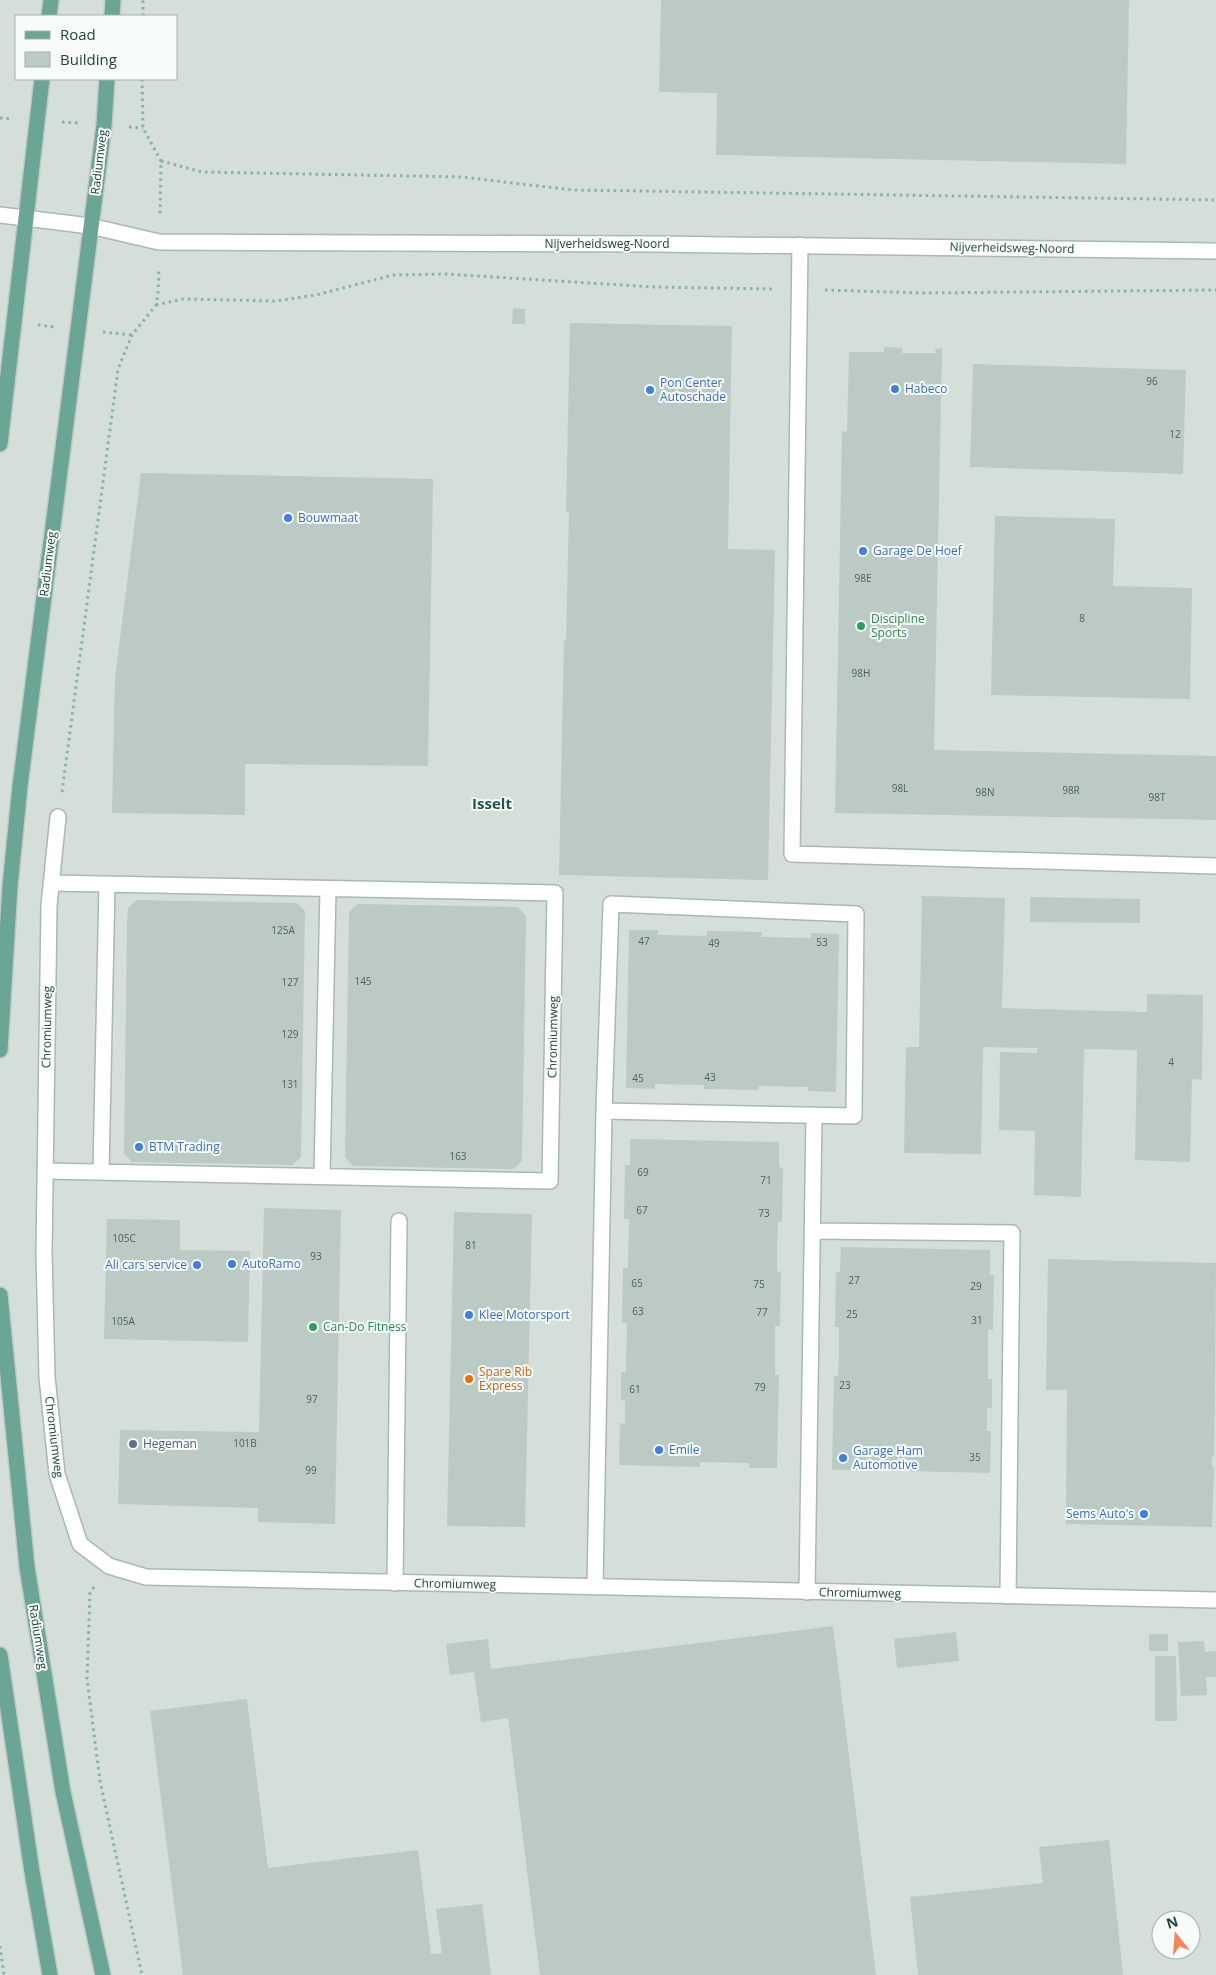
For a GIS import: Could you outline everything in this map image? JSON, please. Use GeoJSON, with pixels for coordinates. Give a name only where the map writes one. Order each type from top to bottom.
{"type":"FeatureCollection","features":[{"type":"Feature","properties":{"kind":"main road"},"geometry":{"type":"LineString","coordinates":[[49,15],[51,0]]}},
{"type":"Feature","properties":{"kind":"main road"},"geometry":{"type":"LineString","coordinates":[[112,15],[113,0]]}},
{"type":"Feature","properties":{"kind":"main road"},"geometry":{"type":"LineString","coordinates":[[0,444],[42,80]]}},
{"type":"Feature","properties":{"kind":"main road","name":"Radiumweg"},"geometry":{"type":"LineString","coordinates":[[0,1050],[10,886],[20,786],[104,125],[107,80]]}},
{"type":"Feature","properties":{"kind":"main road","name":"Radiumweg"},"geometry":{"type":"LineString","coordinates":[[0,1295],[27,1567],[63,1792],[103,1975]]}},
{"type":"Feature","properties":{"kind":"main road"},"geometry":{"type":"LineString","coordinates":[[0,1656],[32,1872],[50,1975]]}},
{"type":"Feature","properties":{"kind":"street","name":"Nijverheidsweg-Noord"},"geometry":{"type":"LineString","coordinates":[[0,215],[90,226],[160,242],[800,245],[1216,251]]}},
{"type":"Feature","properties":{"kind":"street"},"geometry":{"type":"LineString","coordinates":[[800,245],[792,854],[1216,866]]}},
{"type":"Feature","properties":{"kind":"street","name":"Chromiumweg"},"geometry":{"type":"LineString","coordinates":[[58,817],[49,906],[44,1253],[47,1377],[57,1474],[80,1544],[109,1566],[146,1577],[1216,1600]]}},
{"type":"Feature","properties":{"kind":"street","name":"Chromiumweg"},"geometry":{"type":"LineString","coordinates":[[45,1171],[550,1181],[551,1141],[556,893],[51,883]]}},
{"type":"Feature","properties":{"kind":"street"},"geometry":{"type":"LineString","coordinates":[[101,1172],[107,884]]}},
{"type":"Feature","properties":{"kind":"street"},"geometry":{"type":"LineString","coordinates":[[322,1176],[328,889]]}},
{"type":"Feature","properties":{"kind":"street"},"geometry":{"type":"LineString","coordinates":[[595,1587],[604,1111],[611,904],[856,914],[854,1116],[604,1111]]}},
{"type":"Feature","properties":{"kind":"street"},"geometry":{"type":"LineString","coordinates":[[807,1592],[814,1115]]}},
{"type":"Feature","properties":{"kind":"street"},"geometry":{"type":"LineString","coordinates":[[395,1583],[399,1221]]}},
{"type":"Feature","properties":{"kind":"street"},"geometry":{"type":"LineString","coordinates":[[812,1231],[1012,1233],[1008,1596]]}},
{"type":"Feature","properties":{"kind":"path"},"geometry":{"type":"LineString","coordinates":[[143,0],[143,15]]}},
{"type":"Feature","properties":{"kind":"path"},"geometry":{"type":"LineString","coordinates":[[58,817],[118,368],[132,335],[156,305],[158,294],[161,161],[143,128],[142,80]]}},
{"type":"Feature","properties":{"kind":"path"},"geometry":{"type":"LineString","coordinates":[[0,118],[143,128]]}},
{"type":"Feature","properties":{"kind":"path"},"geometry":{"type":"LineString","coordinates":[[161,161],[202,172],[462,177],[573,190],[1216,200]]}},
{"type":"Feature","properties":{"kind":"path"},"geometry":{"type":"LineString","coordinates":[[156,305],[183,299],[276,301],[316,295],[393,275],[446,274],[654,288],[923,293],[1216,290]]}},
{"type":"Feature","properties":{"kind":"path"},"geometry":{"type":"LineString","coordinates":[[109,1566],[90,1593],[87,1679],[100,1782],[142,1975]]}},
{"type":"Feature","properties":{"kind":"path"},"geometry":{"type":"LineString","coordinates":[[0,1946],[4,1975]]}},
{"type":"Feature","properties":{"kind":"shaded area"},"geometry":{"type":"Polygon","coordinates":[[[0,0],[1216,0],[1216,1975],[0,1975],[0,0]]]}},
{"type":"Feature","properties":{"kind":"building"},"geometry":{"type":"Polygon","coordinates":[[[661,0],[1129,0],[1126,164],[716,155],[717,93],[659,92],[661,0]]]}},
{"type":"Feature","properties":{"kind":"building"},"geometry":{"type":"Polygon","coordinates":[[[513,308],[525,309],[525,324],[512,324],[513,308]]]}},
{"type":"Feature","properties":{"kind":"building"},"geometry":{"type":"Polygon","coordinates":[[[570,323],[732,326],[728,549],[775,550],[768,880],[559,875],[569,512],[566,512],[570,323]]]}},
{"type":"Feature","properties":{"kind":"building"},"geometry":{"type":"Polygon","coordinates":[[[884,347],[902,348],[902,353],[936,353],[935,349],[942,348],[934,750],[1216,756],[1216,820],[835,813],[842,431],[847,432],[849,352],[884,352],[884,347]]]}},
{"type":"Feature","properties":{"kind":"building"},"geometry":{"type":"Polygon","coordinates":[[[973,364],[1186,370],[1183,474],[970,467],[973,364]]]}},
{"type":"Feature","properties":{"kind":"building"},"geometry":{"type":"Polygon","coordinates":[[[141,473],[433,479],[428,766],[245,764],[245,815],[112,813],[115,678],[141,473]]]}},
{"type":"Feature","properties":{"kind":"building"},"geometry":{"type":"Polygon","coordinates":[[[995,516],[1115,519],[1113,586],[1192,588],[1190,699],[991,695],[995,516]]]}},
{"type":"Feature","properties":{"kind":"building"},"geometry":{"type":"Polygon","coordinates":[[[920,896],[1005,898],[1002,1008],[1147,1012],[1147,994],[1203,995],[1202,1080],[1192,1079],[1190,1162],[1135,1160],[1137,1050],[1084,1049],[1081,1197],[1034,1195],[1035,1131],[999,1130],[1000,1052],[1037,1053],[1037,1048],[983,1047],[981,1154],[904,1153],[906,1047],[919,1047],[922,898],[920,896]]]}},
{"type":"Feature","properties":{"kind":"building"},"geometry":{"type":"Polygon","coordinates":[[[1030,897],[1140,899],[1140,923],[1030,922],[1030,897]]]}},
{"type":"Feature","properties":{"kind":"building"},"geometry":{"type":"Polygon","coordinates":[[[137,900],[297,903],[305,911],[301,1157],[292,1165],[132,1162],[124,1153],[127,923],[128,908],[137,900]]]}},
{"type":"Feature","properties":{"kind":"building"},"geometry":{"type":"Polygon","coordinates":[[[358,904],[518,907],[526,916],[522,1161],[513,1169],[353,1166],[345,1157],[349,912],[358,904]]]}},
{"type":"Feature","properties":{"kind":"building"},"geometry":{"type":"Polygon","coordinates":[[[629,930],[658,930],[658,935],[707,936],[707,931],[762,932],[761,937],[811,938],[811,933],[839,934],[836,1092],[808,1091],[808,1087],[759,1086],[758,1090],[704,1089],[704,1085],[655,1084],[655,1089],[626,1088],[629,930]]]}},
{"type":"Feature","properties":{"kind":"building"},"geometry":{"type":"Polygon","coordinates":[[[630,1139],[779,1142],[779,1167],[783,1168],[782,1222],[778,1222],[777,1246],[777,1271],[781,1272],[780,1326],[775,1326],[775,1375],[779,1375],[777,1468],[749,1468],[749,1463],[700,1462],[700,1467],[619,1465],[620,1423],[625,1424],[625,1401],[621,1400],[621,1372],[626,1372],[627,1323],[622,1323],[623,1268],[628,1268],[629,1219],[624,1219],[625,1165],[630,1165],[630,1139]]]}},
{"type":"Feature","properties":{"kind":"building"},"geometry":{"type":"Polygon","coordinates":[[[264,1208],[341,1210],[335,1524],[258,1522],[258,1508],[118,1504],[120,1430],[259,1432],[264,1208]]]}},
{"type":"Feature","properties":{"kind":"building"},"geometry":{"type":"Polygon","coordinates":[[[454,1212],[532,1214],[525,1527],[447,1526],[454,1212]]]}},
{"type":"Feature","properties":{"kind":"building"},"geometry":{"type":"Polygon","coordinates":[[[107,1219],[180,1220],[180,1250],[250,1251],[248,1342],[104,1339],[107,1219]]]}},
{"type":"Feature","properties":{"kind":"building"},"geometry":{"type":"Polygon","coordinates":[[[841,1247],[990,1250],[990,1275],[994,1275],[993,1330],[988,1329],[988,1379],[992,1379],[992,1408],[987,1408],[987,1431],[991,1431],[990,1473],[910,1471],[910,1466],[861,1465],[860,1470],[832,1470],[834,1376],[838,1376],[839,1352],[839,1327],[835,1327],[836,1272],[840,1272],[841,1247]]]}},
{"type":"Feature","properties":{"kind":"building"},"geometry":{"type":"Polygon","coordinates":[[[1048,1259],[1216,1263],[1212,1527],[1066,1524],[1067,1390],[1046,1390],[1048,1259]]]}},
{"type":"Feature","properties":{"kind":"building"},"geometry":{"type":"Polygon","coordinates":[[[833,1626],[876,1975],[540,1975],[508,1718],[481,1722],[474,1672],[450,1675],[446,1644],[488,1639],[491,1669],[833,1626]]]}},
{"type":"Feature","properties":{"kind":"building"},"geometry":{"type":"Polygon","coordinates":[[[956,1632],[959,1661],[897,1668],[894,1639],[956,1632]]]}},
{"type":"Feature","properties":{"kind":"building"},"geometry":{"type":"Polygon","coordinates":[[[1149,1634],[1168,1634],[1168,1651],[1149,1651],[1149,1634]]]}},
{"type":"Feature","properties":{"kind":"building"},"geometry":{"type":"Polygon","coordinates":[[[1204,1641],[1205,1652],[1216,1651],[1216,1677],[1206,1677],[1207,1695],[1181,1696],[1178,1642],[1204,1641]]]}},
{"type":"Feature","properties":{"kind":"building"},"geometry":{"type":"Polygon","coordinates":[[[1155,1656],[1176,1656],[1177,1721],[1155,1721],[1155,1656]]]}},
{"type":"Feature","properties":{"kind":"building"},"geometry":{"type":"Polygon","coordinates":[[[247,1699],[268,1868],[418,1850],[431,1954],[442,1953],[436,1909],[482,1904],[491,1975],[183,1975],[150,1711],[247,1699]]]}},
{"type":"Feature","properties":{"kind":"building"},"geometry":{"type":"Polygon","coordinates":[[[1109,1840],[1123,1975],[918,1975],[910,1897],[1043,1883],[1039,1847],[1109,1840]]]}},
{"type":"Feature","properties":{"kind":"place","name":"Habeco"},"geometry":{"type":"Point","coordinates":[895,389]}},
{"type":"Feature","properties":{"kind":"place","name":"Pon Center Autoschade"},"geometry":{"type":"Point","coordinates":[650,390]}},
{"type":"Feature","properties":{"kind":"place","name":"Bouwmaat"},"geometry":{"type":"Point","coordinates":[288,518]}},
{"type":"Feature","properties":{"kind":"place","name":"Garage De Hoef"},"geometry":{"type":"Point","coordinates":[863,551]}},
{"type":"Feature","properties":{"kind":"place","name":"Discipline Sports"},"geometry":{"type":"Point","coordinates":[861,626]}},
{"type":"Feature","properties":{"kind":"place","name":"BTM Trading"},"geometry":{"type":"Point","coordinates":[139,1147]}},
{"type":"Feature","properties":{"kind":"place","name":"AutoRamo"},"geometry":{"type":"Point","coordinates":[232,1264]}},
{"type":"Feature","properties":{"kind":"place","name":"Ali cars service"},"geometry":{"type":"Point","coordinates":[197,1265]}},
{"type":"Feature","properties":{"kind":"place","name":"Klee Motorsport"},"geometry":{"type":"Point","coordinates":[469,1315]}},
{"type":"Feature","properties":{"kind":"place","name":"Can-Do Fitness"},"geometry":{"type":"Point","coordinates":[313,1327]}},
{"type":"Feature","properties":{"kind":"place","name":"Spare Rib Express"},"geometry":{"type":"Point","coordinates":[469,1379]}},
{"type":"Feature","properties":{"kind":"place","name":"Hegeman"},"geometry":{"type":"Point","coordinates":[133,1444]}},
{"type":"Feature","properties":{"kind":"place","name":"Emile"},"geometry":{"type":"Point","coordinates":[659,1450]}},
{"type":"Feature","properties":{"kind":"place","name":"Garage Ham Automotive"},"geometry":{"type":"Point","coordinates":[843,1458]}},
{"type":"Feature","properties":{"kind":"place","name":"Sems Auto's"},"geometry":{"type":"Point","coordinates":[1144,1514]}},
{"type":"Feature","properties":{"kind":"district","name":"Isselt"},"geometry":{"type":"Point","coordinates":[492,804]}}]}
